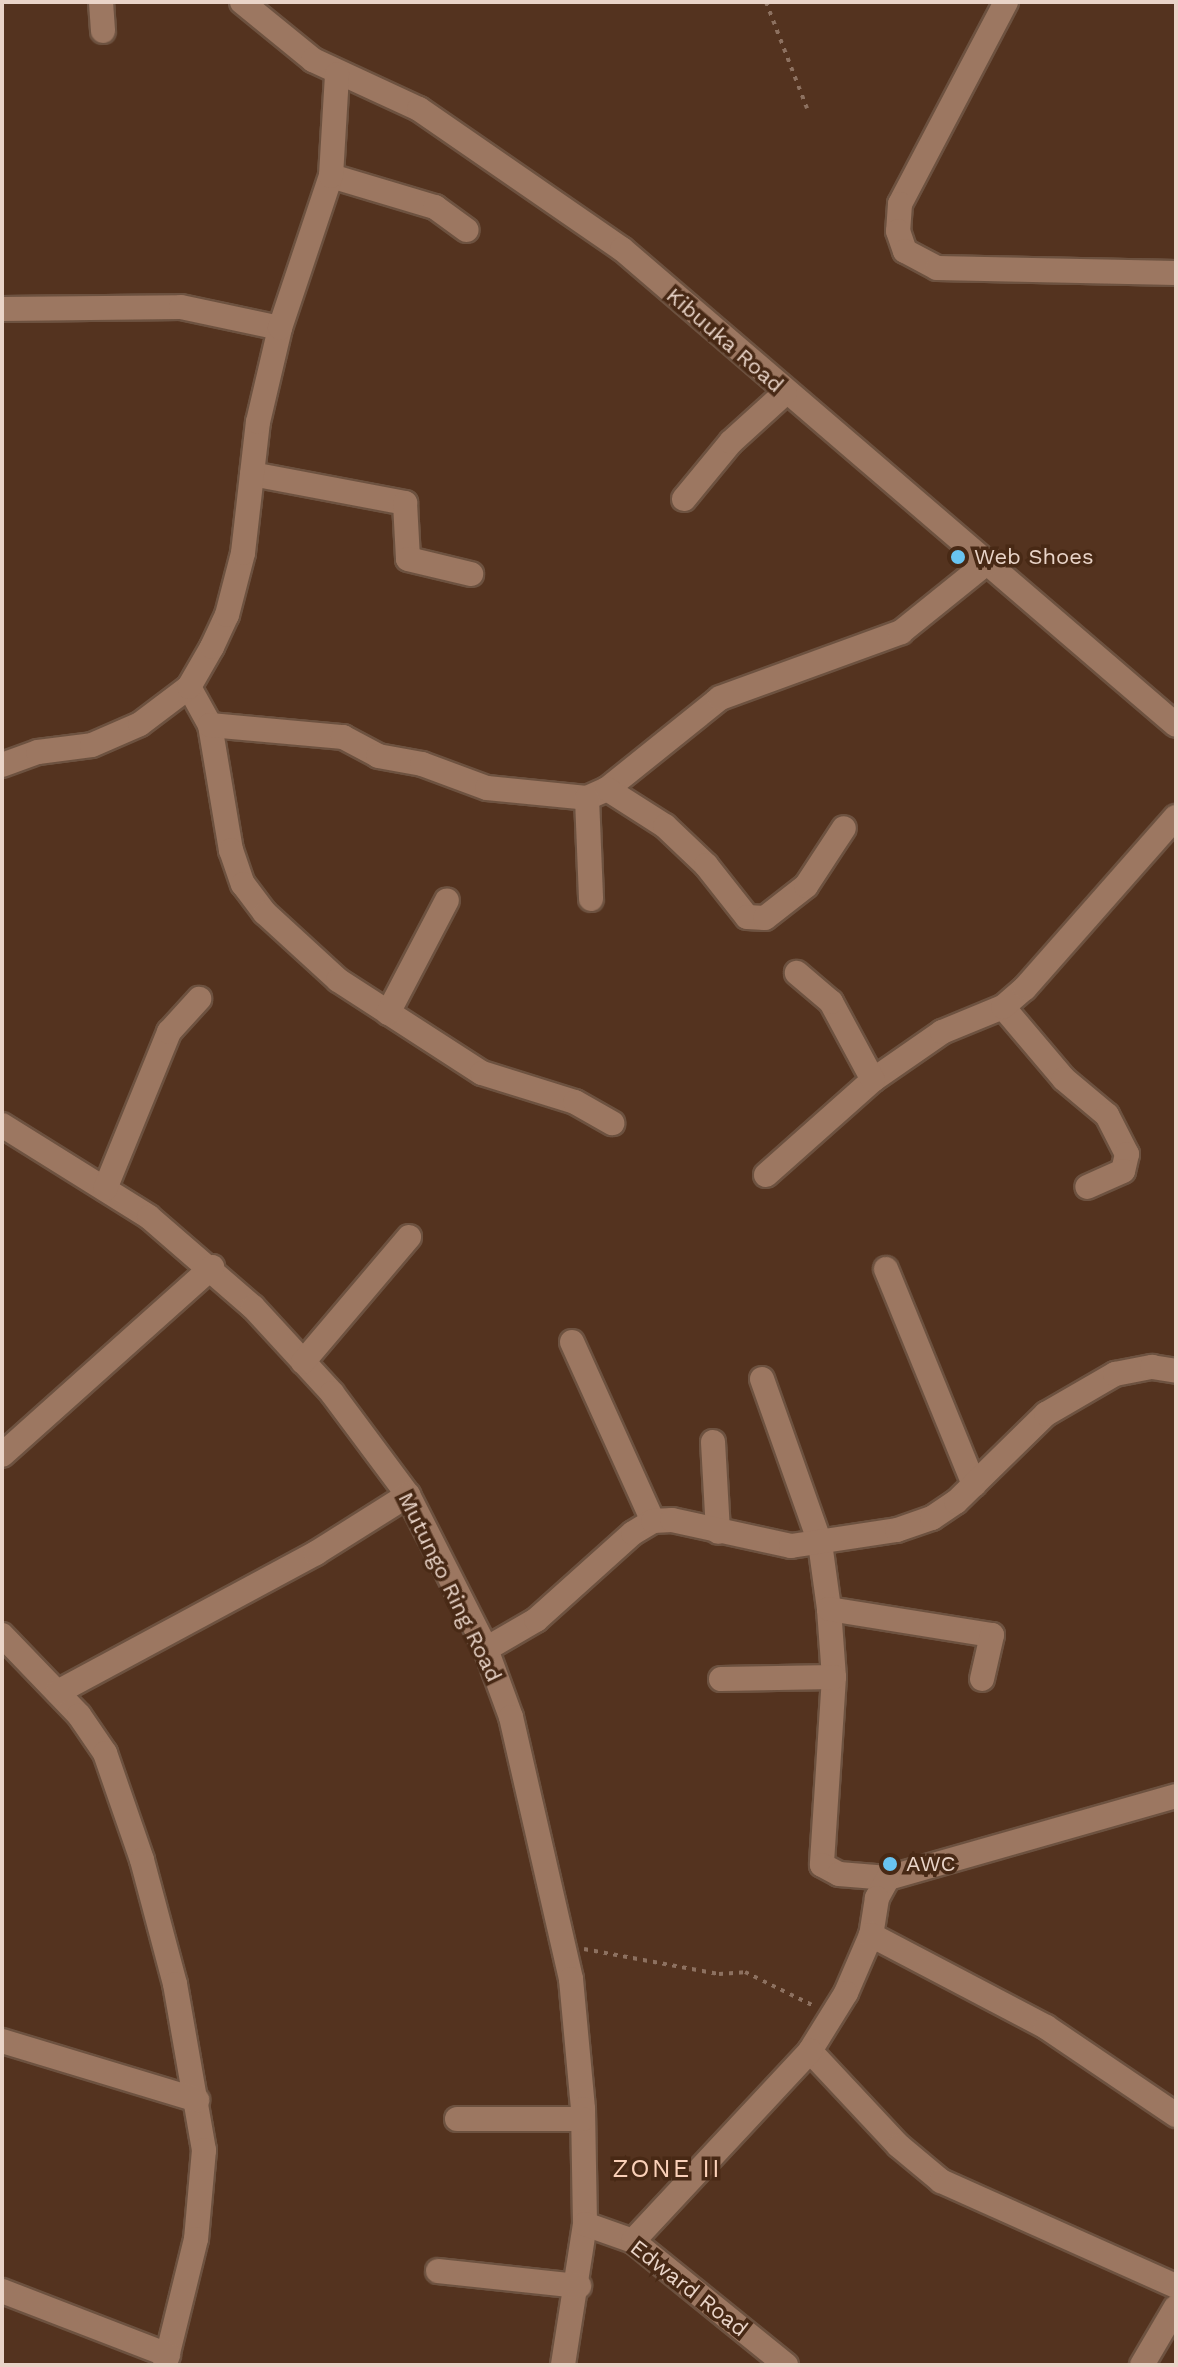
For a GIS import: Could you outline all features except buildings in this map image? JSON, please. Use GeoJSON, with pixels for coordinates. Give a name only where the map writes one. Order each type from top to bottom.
{"type":"FeatureCollection","features":[{"type":"Feature","properties":{"kind":"street"},"geometry":{"type":"LineString","coordinates":[[101,2],[103,31]]}},
{"type":"Feature","properties":{"kind":"street","name":"Kibuuka Road"},"geometry":{"type":"LineString","coordinates":[[242,2],[268,12],[337,74],[419,109],[622,249],[785,393],[989,561],[1176,725]]}},
{"type":"Feature","properties":{"kind":"street"},"geometry":{"type":"LineString","coordinates":[[1006,2],[900,204],[898,231],[905,251],[937,268],[1176,273]]}},
{"type":"Feature","properties":{"kind":"street"},"geometry":{"type":"LineString","coordinates":[[2,765],[38,752],[92,745],[140,724],[189,687],[227,615],[237,582],[252,474],[280,328],[331,176],[337,74]]}},
{"type":"Feature","properties":{"kind":"street"},"geometry":{"type":"LineString","coordinates":[[331,176],[435,207],[467,230]]}},
{"type":"Feature","properties":{"kind":"street"},"geometry":{"type":"LineString","coordinates":[[2,309],[181,307],[280,328]]}},
{"type":"Feature","properties":{"kind":"street"},"geometry":{"type":"LineString","coordinates":[[684,499],[731,442],[785,393]]}},
{"type":"Feature","properties":{"kind":"street"},"geometry":{"type":"LineString","coordinates":[[252,474],[405,503],[408,559],[471,574]]}},
{"type":"Feature","properties":{"kind":"street"},"geometry":{"type":"LineString","coordinates":[[591,899],[597,794],[720,698],[901,632],[989,561]]}},
{"type":"Feature","properties":{"kind":"street"},"geometry":{"type":"LineString","coordinates":[[189,687],[210,725],[231,850],[243,884],[265,913],[338,980],[482,1073],[575,1102],[612,1123]]}},
{"type":"Feature","properties":{"kind":"street"},"geometry":{"type":"LineString","coordinates":[[210,725],[343,737],[378,756],[422,764],[487,788],[597,794],[686,845],[747,917],[765,918],[806,886],[844,828]]}},
{"type":"Feature","properties":{"kind":"street"},"geometry":{"type":"LineString","coordinates":[[766,1175],[873,1080],[942,1032],[1003,1007],[1176,817]]}},
{"type":"Feature","properties":{"kind":"street"},"geometry":{"type":"LineString","coordinates":[[388,1013],[447,900]]}},
{"type":"Feature","properties":{"kind":"street"},"geometry":{"type":"LineString","coordinates":[[797,973],[831,1002],[873,1080]]}},
{"type":"Feature","properties":{"kind":"street"},"geometry":{"type":"LineString","coordinates":[[105,1189],[169,1032],[199,999]]}},
{"type":"Feature","properties":{"kind":"street"},"geometry":{"type":"LineString","coordinates":[[1003,1007],[1064,1079],[1107,1115],[1127,1154],[1123,1171],[1087,1187]]}},
{"type":"Feature","properties":{"kind":"street","name":"Mutungo Ring Road"},"geometry":{"type":"LineString","coordinates":[[2,1125],[105,1189],[212,1267],[303,1362],[408,1495],[486,1649],[511,1717],[566,1948],[583,2119],[585,2224],[579,2286],[563,2365]]}},
{"type":"Feature","properties":{"kind":"street"},"geometry":{"type":"LineString","coordinates":[[303,1362],[409,1237]]}},
{"type":"Feature","properties":{"kind":"street"},"geometry":{"type":"LineString","coordinates":[[2,1455],[212,1267]]}},
{"type":"Feature","properties":{"kind":"street"},"geometry":{"type":"LineString","coordinates":[[886,1269],[974,1485]]}},
{"type":"Feature","properties":{"kind":"street"},"geometry":{"type":"LineString","coordinates":[[572,1342],[653,1521]]}},
{"type":"Feature","properties":{"kind":"street"},"geometry":{"type":"LineString","coordinates":[[486,1649],[536,1620],[633,1533],[653,1521],[672,1520],[791,1546],[897,1530],[932,1518],[974,1485],[1046,1414],[1115,1374],[1152,1367],[1176,1371]]}},
{"type":"Feature","properties":{"kind":"street"},"geometry":{"type":"LineString","coordinates":[[762,1379],[820,1543],[829,1609],[834,1677],[822,1865],[839,1874],[888,1878],[1176,1796]]}},
{"type":"Feature","properties":{"kind":"street"},"geometry":{"type":"LineString","coordinates":[[713,1442],[718,1532]]}},
{"type":"Feature","properties":{"kind":"street"},"geometry":{"type":"LineString","coordinates":[[58,1692],[316,1553],[408,1495]]}},
{"type":"Feature","properties":{"kind":"street"},"geometry":{"type":"LineString","coordinates":[[829,1609],[992,1635],[982,1679]]}},
{"type":"Feature","properties":{"kind":"street"},"geometry":{"type":"LineString","coordinates":[[2,1635],[14,1661],[58,1692],[105,1753],[124,1799],[175,1984],[204,2150],[202,2198],[166,2360],[2,2291]]}},
{"type":"Feature","properties":{"kind":"street"},"geometry":{"type":"LineString","coordinates":[[721,1679],[834,1677]]}},
{"type":"Feature","properties":{"kind":"street"},"geometry":{"type":"LineString","coordinates":[[633,2241],[810,2051],[837,2011],[871,1935],[877,1898],[888,1878]]}},
{"type":"Feature","properties":{"kind":"street"},"geometry":{"type":"LineString","coordinates":[[871,1935],[1046,2027],[1176,2115]]}},
{"type":"Feature","properties":{"kind":"street"},"geometry":{"type":"LineString","coordinates":[[2,2041],[197,2100]]}},
{"type":"Feature","properties":{"kind":"street"},"geometry":{"type":"LineString","coordinates":[[810,2051],[899,2146],[941,2181],[1176,2286]]}},
{"type":"Feature","properties":{"kind":"street"},"geometry":{"type":"LineString","coordinates":[[457,2119],[583,2119]]}},
{"type":"Feature","properties":{"kind":"street","name":"Edward Road"},"geometry":{"type":"LineString","coordinates":[[585,2224],[633,2241],[786,2365]]}},
{"type":"Feature","properties":{"kind":"street"},"geometry":{"type":"LineString","coordinates":[[438,2271],[579,2286]]}},
{"type":"Feature","properties":{"kind":"street"},"geometry":{"type":"LineString","coordinates":[[1142,2365],[1176,2307]]}},
{"type":"Feature","properties":{"kind":"path"},"geometry":{"type":"LineString","coordinates":[[766,2],[807,108]]}},
{"type":"Feature","properties":{"kind":"path"},"geometry":{"type":"LineString","coordinates":[[566,1948],[608,1951],[719,1974],[745,1972],[795,2001],[837,2011]]}},
{"type":"Feature","properties":{"kind":"place","name":"Web Shoes"},"geometry":{"type":"Point","coordinates":[958,557]}},
{"type":"Feature","properties":{"kind":"place","name":"AWC"},"geometry":{"type":"Point","coordinates":[890,1864]}},
{"type":"Feature","properties":{"kind":"district","name":"ZONE II"},"geometry":{"type":"Point","coordinates":[667,2169]}}]}
